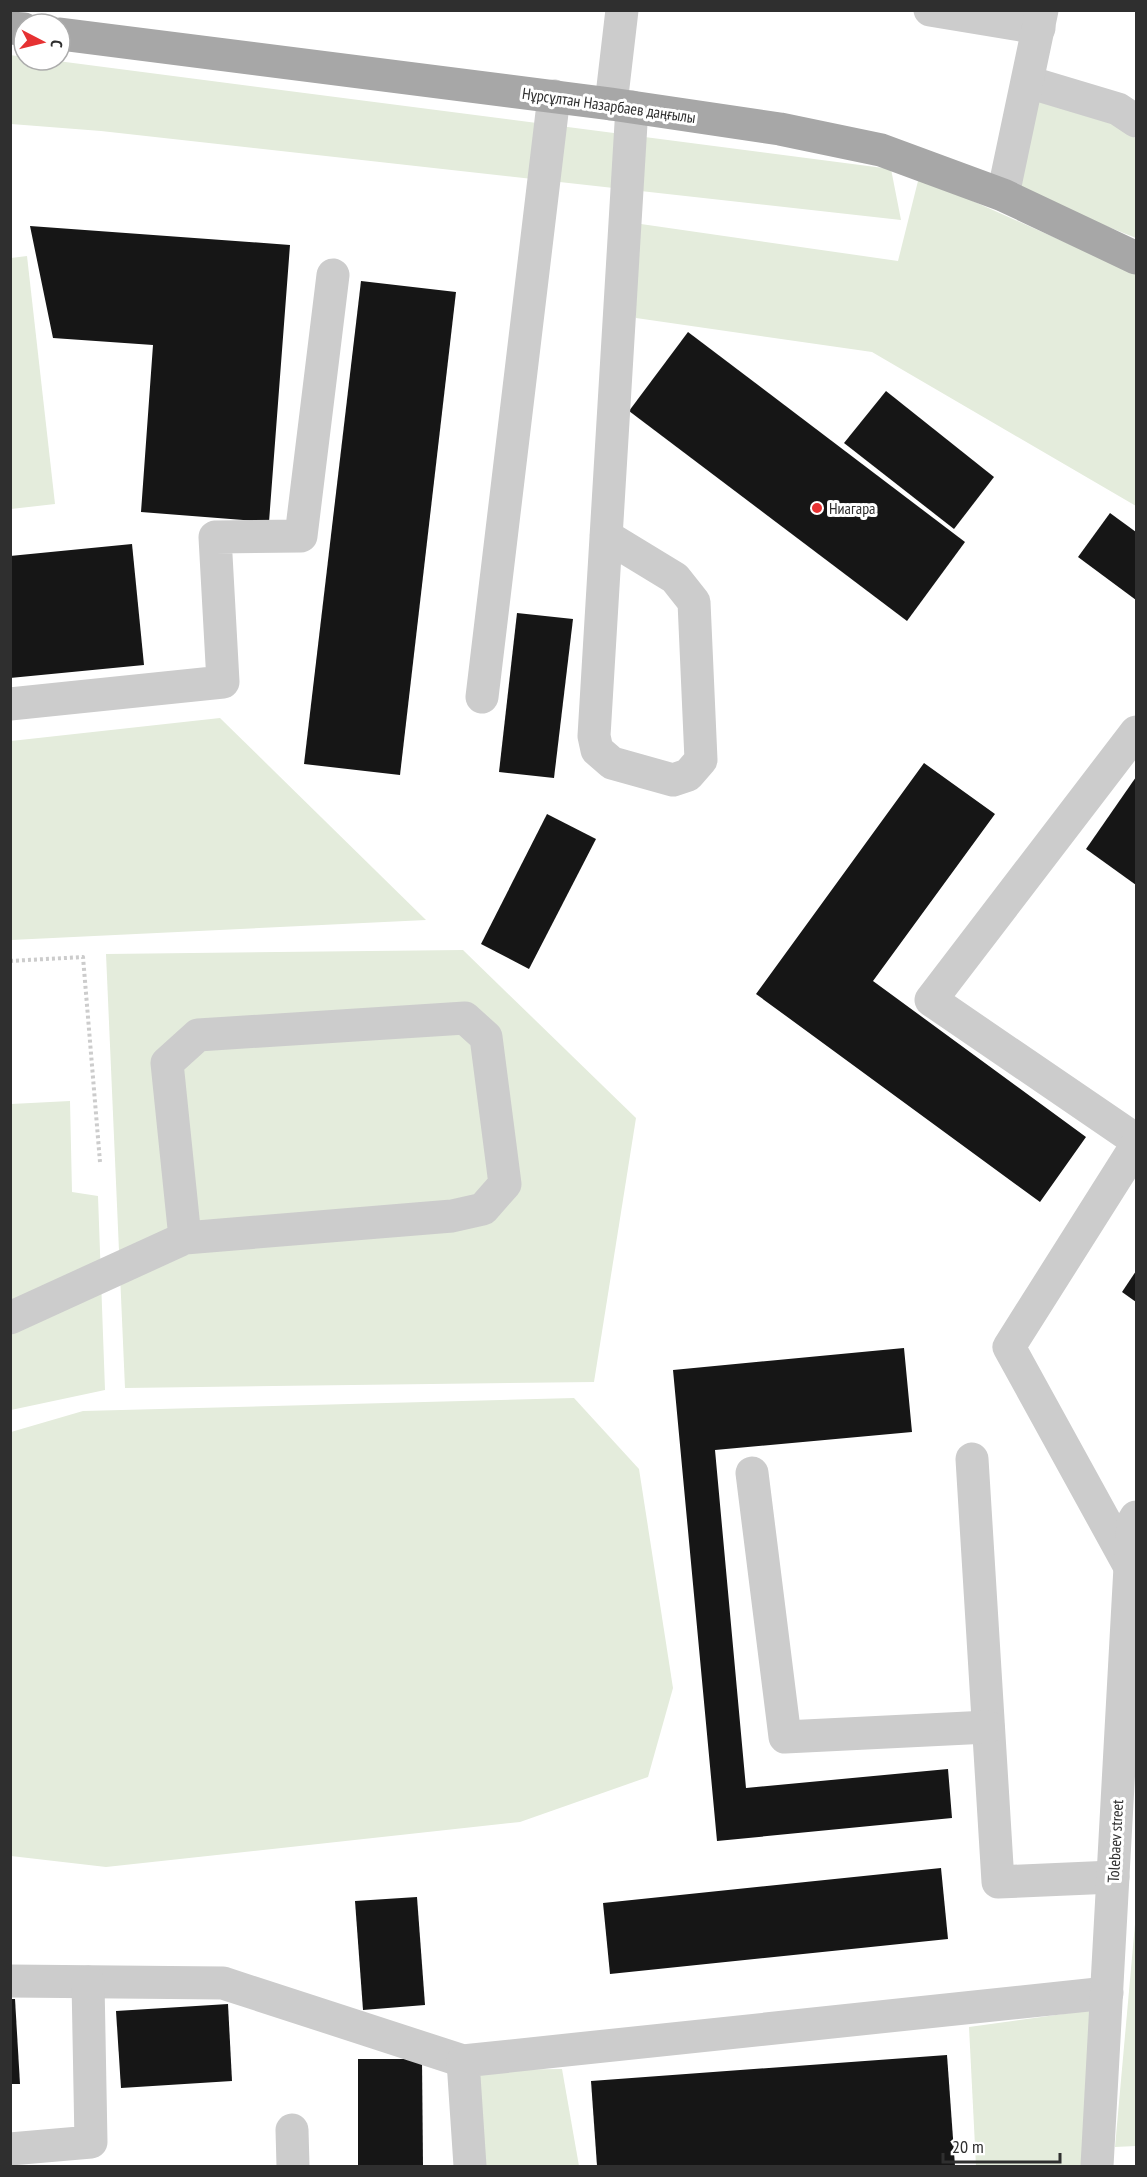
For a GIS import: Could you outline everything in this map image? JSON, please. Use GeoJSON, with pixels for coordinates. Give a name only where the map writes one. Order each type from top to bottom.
{"type":"FeatureCollection","features":[{"type":"Feature","properties":{"kind":"main road","name":"Нұрсұлтан Назарбаев даңғылы"},"geometry":{"type":"LineString","coordinates":[[72,36],[554,96],[780,129],[881,150],[1003,195],[1137,258]]}},
{"type":"Feature","properties":{"kind":"street"},"geometry":{"type":"LineString","coordinates":[[606,536],[675,578],[694,602],[701,760],[688,775],[673,780],[612,763],[597,750],[594,736],[606,536],[621,106],[622,10]]}},
{"type":"Feature","properties":{"kind":"street"},"geometry":{"type":"LineString","coordinates":[[930,10],[1041,20],[1003,195]]}},
{"type":"Feature","properties":{"kind":"street"},"geometry":{"type":"LineString","coordinates":[[1028,82],[1119,109],[1137,121]]}},
{"type":"Feature","properties":{"kind":"street"},"geometry":{"type":"LineString","coordinates":[[482,697],[554,96]]}},
{"type":"Feature","properties":{"kind":"street"},"geometry":{"type":"LineString","coordinates":[[10,704],[223,681],[215,537],[301,536],[333,275]]}},
{"type":"Feature","properties":{"kind":"street"},"geometry":{"type":"LineString","coordinates":[[1137,732],[931,1000],[1137,1140]]}},
{"type":"Feature","properties":{"kind":"street"},"geometry":{"type":"LineString","coordinates":[[10,1318],[185,1238],[452,1216],[483,1209],[505,1184],[486,1037],[465,1018],[198,1035],[167,1063],[185,1238]]}},
{"type":"Feature","properties":{"kind":"street"},"geometry":{"type":"LineString","coordinates":[[1130,1567],[1009,1347],[1137,1146]]}},
{"type":"Feature","properties":{"kind":"street"},"geometry":{"type":"LineString","coordinates":[[972,1460],[998,1882],[1113,1877]]}},
{"type":"Feature","properties":{"kind":"street"},"geometry":{"type":"LineString","coordinates":[[752,1473],[785,1737],[988,1727]]}},
{"type":"Feature","properties":{"kind":"street","name":"Tolebaev street"},"geometry":{"type":"LineString","coordinates":[[1097,2166],[1130,1567],[1133,1522],[1137,1516]]}},
{"type":"Feature","properties":{"kind":"street"},"geometry":{"type":"LineString","coordinates":[[10,1981],[223,1983],[463,2061],[1107,1993]]}},
{"type":"Feature","properties":{"kind":"street"},"geometry":{"type":"LineString","coordinates":[[10,2149],[91,2142],[88,1982]]}},
{"type":"Feature","properties":{"kind":"street"},"geometry":{"type":"LineString","coordinates":[[463,2061],[470,2166]]}},
{"type":"Feature","properties":{"kind":"street"},"geometry":{"type":"LineString","coordinates":[[292,2130],[293,2166]]}},
{"type":"Feature","properties":{"kind":"path"},"geometry":{"type":"LineString","coordinates":[[10,961],[83,957],[100,1162]]}},
{"type":"Feature","properties":{"kind":"green space"},"geometry":{"type":"Polygon","coordinates":[[[10,55],[12,55],[12,72],[72,72],[72,63],[891,169],[901,220],[101,131],[11,124],[10,55]]]}},
{"type":"Feature","properties":{"kind":"green space"},"geometry":{"type":"Polygon","coordinates":[[[1040,95],[1109,119],[1136,139],[1136,238],[1016,190],[1040,95]]]}},
{"type":"Feature","properties":{"kind":"green space"},"geometry":{"type":"Polygon","coordinates":[[[919,177],[1136,274],[1136,506],[872,352],[636,318],[634,223],[898,261],[919,177]]]}},
{"type":"Feature","properties":{"kind":"green space"},"geometry":{"type":"Polygon","coordinates":[[[27,256],[55,504],[11,509],[11,258],[27,256]]]}},
{"type":"Feature","properties":{"kind":"green space"},"geometry":{"type":"Polygon","coordinates":[[[220,718],[426,920],[11,940],[11,741],[220,718]]]}},
{"type":"Feature","properties":{"kind":"green space"},"geometry":{"type":"Polygon","coordinates":[[[463,950],[636,1118],[594,1382],[125,1388],[106,954],[463,950]]]}},
{"type":"Feature","properties":{"kind":"green space"},"geometry":{"type":"Polygon","coordinates":[[[70,1101],[72,1192],[98,1196],[105,1390],[11,1410],[11,1104],[70,1101]]]}},
{"type":"Feature","properties":{"kind":"green space"},"geometry":{"type":"Polygon","coordinates":[[[574,1398],[639,1469],[673,1688],[648,1777],[520,1822],[106,1867],[11,1856],[11,1432],[83,1411],[574,1398]]]}},
{"type":"Feature","properties":{"kind":"green space"},"geometry":{"type":"Polygon","coordinates":[[[1136,1913],[1136,2146],[1115,2147],[1136,1913]]]}},
{"type":"Feature","properties":{"kind":"green space"},"geometry":{"type":"Polygon","coordinates":[[[1092,2010],[1082,2166],[976,2166],[969,2027],[1092,2010]]]}},
{"type":"Feature","properties":{"kind":"green space"},"geometry":{"type":"Polygon","coordinates":[[[562,2069],[579,2166],[485,2166],[479,2070],[562,2069]]]}},
{"type":"Feature","properties":{"kind":"building"},"geometry":{"type":"Polygon","coordinates":[[[30,226],[290,245],[269,522],[141,512],[153,345],[53,338],[30,226]]]}},
{"type":"Feature","properties":{"kind":"building"},"geometry":{"type":"Polygon","coordinates":[[[361,281],[456,292],[400,775],[304,764],[361,281]]]}},
{"type":"Feature","properties":{"kind":"building"},"geometry":{"type":"Polygon","coordinates":[[[688,332],[965,542],[907,621],[629,411],[688,332]]]}},
{"type":"Feature","properties":{"kind":"building"},"geometry":{"type":"Polygon","coordinates":[[[886,391],[994,477],[954,529],[844,443],[886,391]]]}},
{"type":"Feature","properties":{"kind":"building"},"geometry":{"type":"Polygon","coordinates":[[[1110,513],[1136,532],[1136,600],[1078,557],[1110,513]]]}},
{"type":"Feature","properties":{"kind":"building"},"geometry":{"type":"Polygon","coordinates":[[[132,544],[144,665],[10,678],[10,556],[132,544]]]}},
{"type":"Feature","properties":{"kind":"building"},"geometry":{"type":"Polygon","coordinates":[[[517,613],[573,619],[554,778],[499,772],[517,613]]]}},
{"type":"Feature","properties":{"kind":"building"},"geometry":{"type":"Polygon","coordinates":[[[924,763],[995,814],[873,981],[1086,1137],[1040,1202],[756,994],[924,763]]]}},
{"type":"Feature","properties":{"kind":"building"},"geometry":{"type":"Polygon","coordinates":[[[1136,777],[1136,885],[1086,849],[1136,777]]]}},
{"type":"Feature","properties":{"kind":"building"},"geometry":{"type":"Polygon","coordinates":[[[547,814],[596,839],[529,969],[481,944],[547,814]]]}},
{"type":"Feature","properties":{"kind":"building"},"geometry":{"type":"Polygon","coordinates":[[[1136,1271],[1136,1302],[1122,1292],[1136,1271]]]}},
{"type":"Feature","properties":{"kind":"building"},"geometry":{"type":"Polygon","coordinates":[[[904,1348],[912,1432],[715,1450],[746,1788],[948,1769],[952,1818],[717,1841],[673,1370],[904,1348]]]}},
{"type":"Feature","properties":{"kind":"building"},"geometry":{"type":"Polygon","coordinates":[[[941,1868],[948,1939],[610,1974],[603,1903],[941,1868]]]}},
{"type":"Feature","properties":{"kind":"building"},"geometry":{"type":"Polygon","coordinates":[[[417,1897],[425,2005],[363,2010],[355,1901],[417,1897]]]}},
{"type":"Feature","properties":{"kind":"building"},"geometry":{"type":"Polygon","coordinates":[[[10,1999],[15,1999],[20,2084],[10,2084],[10,1999]]]}},
{"type":"Feature","properties":{"kind":"building"},"geometry":{"type":"Polygon","coordinates":[[[228,2004],[232,2081],[121,2088],[116,2011],[228,2004]]]}},
{"type":"Feature","properties":{"kind":"building"},"geometry":{"type":"Polygon","coordinates":[[[947,2055],[955,2166],[597,2166],[591,2081],[947,2055]]]}},
{"type":"Feature","properties":{"kind":"building"},"geometry":{"type":"Polygon","coordinates":[[[358,2059],[422,2059],[423,2166],[358,2166],[358,2059]]]}},
{"type":"Feature","properties":{"kind":"place","name":"Ниагара"},"geometry":{"type":"Point","coordinates":[817,508]}}]}
